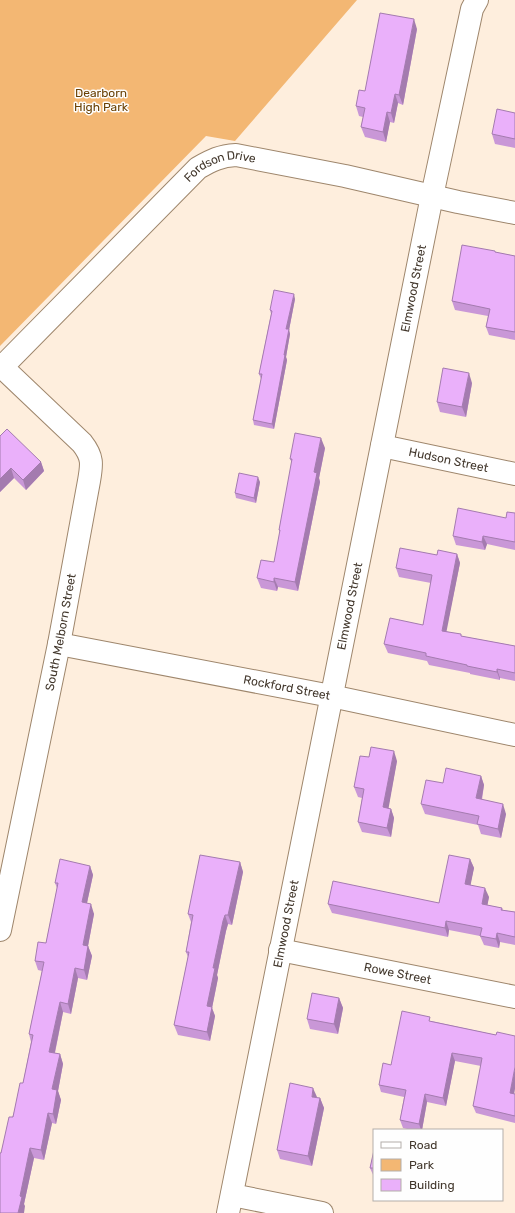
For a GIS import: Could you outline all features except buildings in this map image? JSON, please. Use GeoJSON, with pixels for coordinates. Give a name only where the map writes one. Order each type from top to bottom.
{"type":"FeatureCollection","features":[{"type":"Feature","properties":{"kind":"street","name":"Elmwood Street"},"geometry":{"type":"LineString","coordinates":[[230,1204],[432,196],[472,9],[477,0]]}},
{"type":"Feature","properties":{"kind":"street","name":"Fordson Drive"},"geometry":{"type":"LineString","coordinates":[[1,368],[198,168],[213,159],[223,156],[236,155],[345,176],[515,214]]}},
{"type":"Feature","properties":{"kind":"street","name":"South Melborn Street"},"geometry":{"type":"LineString","coordinates":[[0,930],[59,644],[92,459],[82,443],[1,368]]}},
{"type":"Feature","properties":{"kind":"street","name":"Hudson Street"},"geometry":{"type":"LineString","coordinates":[[382,446],[515,474]]}},
{"type":"Feature","properties":{"kind":"street","name":"Rockford Street"},"geometry":{"type":"LineString","coordinates":[[59,644],[331,696],[515,735]]}},
{"type":"Feature","properties":{"kind":"street","name":"Rowe Street"},"geometry":{"type":"LineString","coordinates":[[280,950],[515,997]]}},
{"type":"Feature","properties":{"kind":"street"},"geometry":{"type":"LineString","coordinates":[[230,1204],[322,1213]]}},
{"type":"Feature","properties":{"kind":"green space","name":"Dearborn High Park"},"geometry":{"type":"Polygon","coordinates":[[[0,0],[357,0],[235,141],[206,136],[0,346],[0,0]]]}}]}
